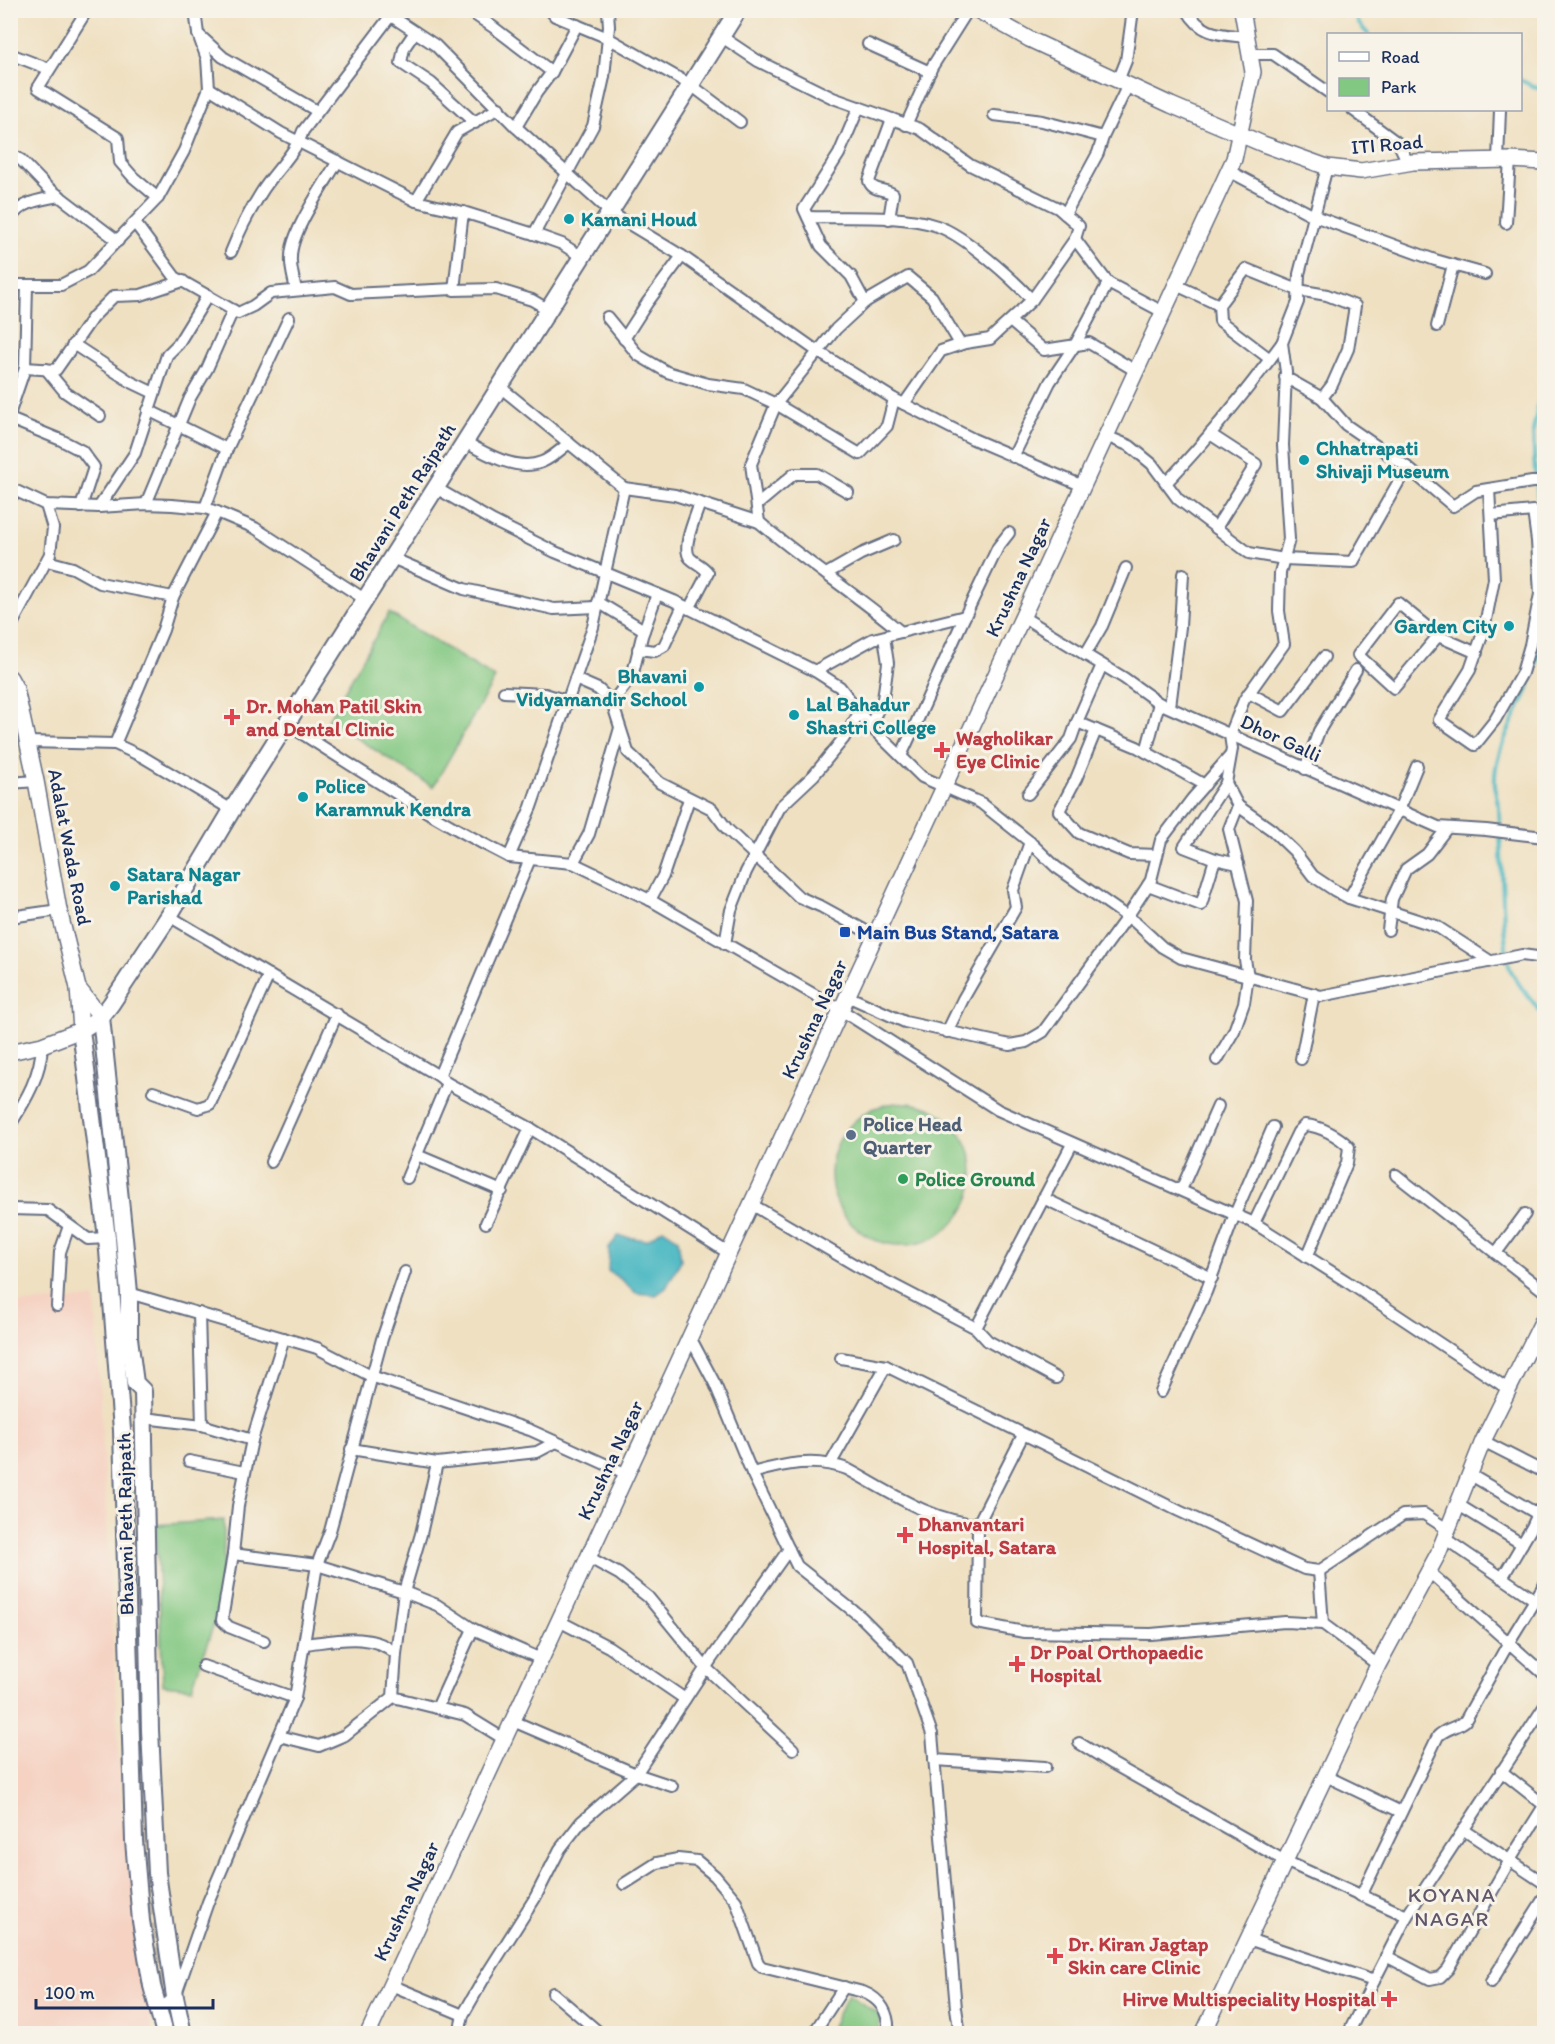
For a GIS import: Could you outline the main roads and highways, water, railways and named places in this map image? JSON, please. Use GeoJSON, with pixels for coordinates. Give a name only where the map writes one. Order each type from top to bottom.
{"type":"FeatureCollection","features":[{"type":"Feature","properties":{"kind":"main road","name":"ITI Road"},"geometry":{"type":"LineString","coordinates":[[976,10],[1029,39],[1123,83],[1240,134],[1327,167],[1361,171],[1408,163],[1504,160],[1545,162]]}},
{"type":"Feature","properties":{"kind":"main road","name":"Krushna Nagar"},"geometry":{"type":"LineString","coordinates":[[368,2034],[1229,171],[1234,159],[1253,72],[1242,10]]}},
{"type":"Feature","properties":{"kind":"main road","name":"Bhavani Peth Rajpath"},"geometry":{"type":"LineString","coordinates":[[81,1030],[101,1017],[169,916],[232,810],[722,37],[732,13]]}},
{"type":"Feature","properties":{"kind":"main road","name":"Adalat Wada Road"},"geometry":{"type":"LineString","coordinates":[[10,678],[16,689],[36,781],[59,910],[78,988],[101,1017]]}},
{"type":"Feature","properties":{"kind":"main road"},"geometry":{"type":"LineString","coordinates":[[78,988],[81,1030],[107,1238],[122,1430],[134,1841],[141,1921],[165,2034]]}},
{"type":"Feature","properties":{"kind":"main road","name":"Bhavani Peth Rajpath"},"geometry":{"type":"LineString","coordinates":[[101,1017],[129,1293],[129,1338],[135,1383],[143,1391],[150,1730],[157,1874],[175,1997],[183,2034]]}},
{"type":"Feature","properties":{"kind":"main road"},"geometry":{"type":"LineString","coordinates":[[10,1052],[42,1046],[81,1030]]}},
{"type":"Feature","properties":{"kind":"main road"},"geometry":{"type":"LineString","coordinates":[[1203,2034],[1378,1665],[1438,1554],[1483,1441],[1545,1318]]}},
{"type":"Feature","properties":{"kind":"main road"},"geometry":{"type":"LineString","coordinates":[[135,1383],[130,1417],[140,1620],[143,1780]]}},
{"type":"Feature","properties":{"kind":"water"},"geometry":{"type":"Polygon","coordinates":[[[663,1229],[678,1239],[681,1260],[666,1288],[656,1295],[636,1293],[608,1271],[609,1248],[618,1236],[647,1240],[663,1229]]]}},
{"type":"Feature","properties":{"kind":"waterway"},"geometry":{"type":"LineString","coordinates":[[1354,10],[1359,24],[1367,33]]}},
{"type":"Feature","properties":{"kind":"waterway"},"geometry":{"type":"LineString","coordinates":[[1522,81],[1544,91]]}},
{"type":"Feature","properties":{"kind":"waterway"},"geometry":{"type":"LineString","coordinates":[[1544,247],[1544,273]]}},
{"type":"Feature","properties":{"kind":"waterway"},"geometry":{"type":"LineString","coordinates":[[1544,378],[1533,431],[1535,473],[1544,550]]}},
{"type":"Feature","properties":{"kind":"waterway"},"geometry":{"type":"LineString","coordinates":[[1544,633],[1528,688],[1501,749],[1495,777],[1495,791],[1499,806],[1507,958],[1511,971],[1521,987],[1544,1016]]}},
{"type":"Feature","properties":{"kind":"tunnel"},"geometry":{"type":"LineString","coordinates":[[143,1780],[146,1865],[168,2020]]}},
{"type":"Feature","properties":{"kind":"place","name":"Kamani Houd"},"geometry":{"type":"Point","coordinates":[569,219]}},
{"type":"Feature","properties":{"kind":"place","name":"Chhatrapati Shivaji Museum"},"geometry":{"type":"Point","coordinates":[1304,460]}},
{"type":"Feature","properties":{"kind":"place","name":"Garden City"},"geometry":{"type":"Point","coordinates":[1509,626]}},
{"type":"Feature","properties":{"kind":"place","name":"Bhavani Vidyamandir School"},"geometry":{"type":"Point","coordinates":[699,687]}},
{"type":"Feature","properties":{"kind":"place","name":"Lal Bahadur Shastri College"},"geometry":{"type":"Point","coordinates":[794,715]}},
{"type":"Feature","properties":{"kind":"place","name":"Dr. Mohan Patil Skin and Dental Clinic"},"geometry":{"type":"Point","coordinates":[232,717]}},
{"type":"Feature","properties":{"kind":"place","name":"Wagholikar Eye Clinic"},"geometry":{"type":"Point","coordinates":[942,750]}},
{"type":"Feature","properties":{"kind":"place","name":"Police Karamnuk Kendra"},"geometry":{"type":"Point","coordinates":[303,797]}},
{"type":"Feature","properties":{"kind":"place","name":"Satara Nagar Parishad"},"geometry":{"type":"Point","coordinates":[115,886]}},
{"type":"Feature","properties":{"kind":"place","name":"Main Bus Stand, Satara"},"geometry":{"type":"Point","coordinates":[845,932]}},
{"type":"Feature","properties":{"kind":"place","name":"Police Head Quarter"},"geometry":{"type":"Point","coordinates":[851,1135]}},
{"type":"Feature","properties":{"kind":"place","name":"Police Ground"},"geometry":{"type":"Point","coordinates":[903,1179]}},
{"type":"Feature","properties":{"kind":"place","name":"Dhanvantari Hospital, Satara"},"geometry":{"type":"Point","coordinates":[905,1535]}},
{"type":"Feature","properties":{"kind":"place","name":"Dr Poal Orthopaedic Hospital"},"geometry":{"type":"Point","coordinates":[1017,1664]}},
{"type":"Feature","properties":{"kind":"place","name":"Dr. Kiran Jagtap Skin care Clinic"},"geometry":{"type":"Point","coordinates":[1055,1956]}},
{"type":"Feature","properties":{"kind":"place","name":"Hirve Multispeciality Hospital"},"geometry":{"type":"Point","coordinates":[1389,1999]}},
{"type":"Feature","properties":{"kind":"district","name":"KOYANA NAGAR"},"geometry":{"type":"Point","coordinates":[1452,1906]}}]}
